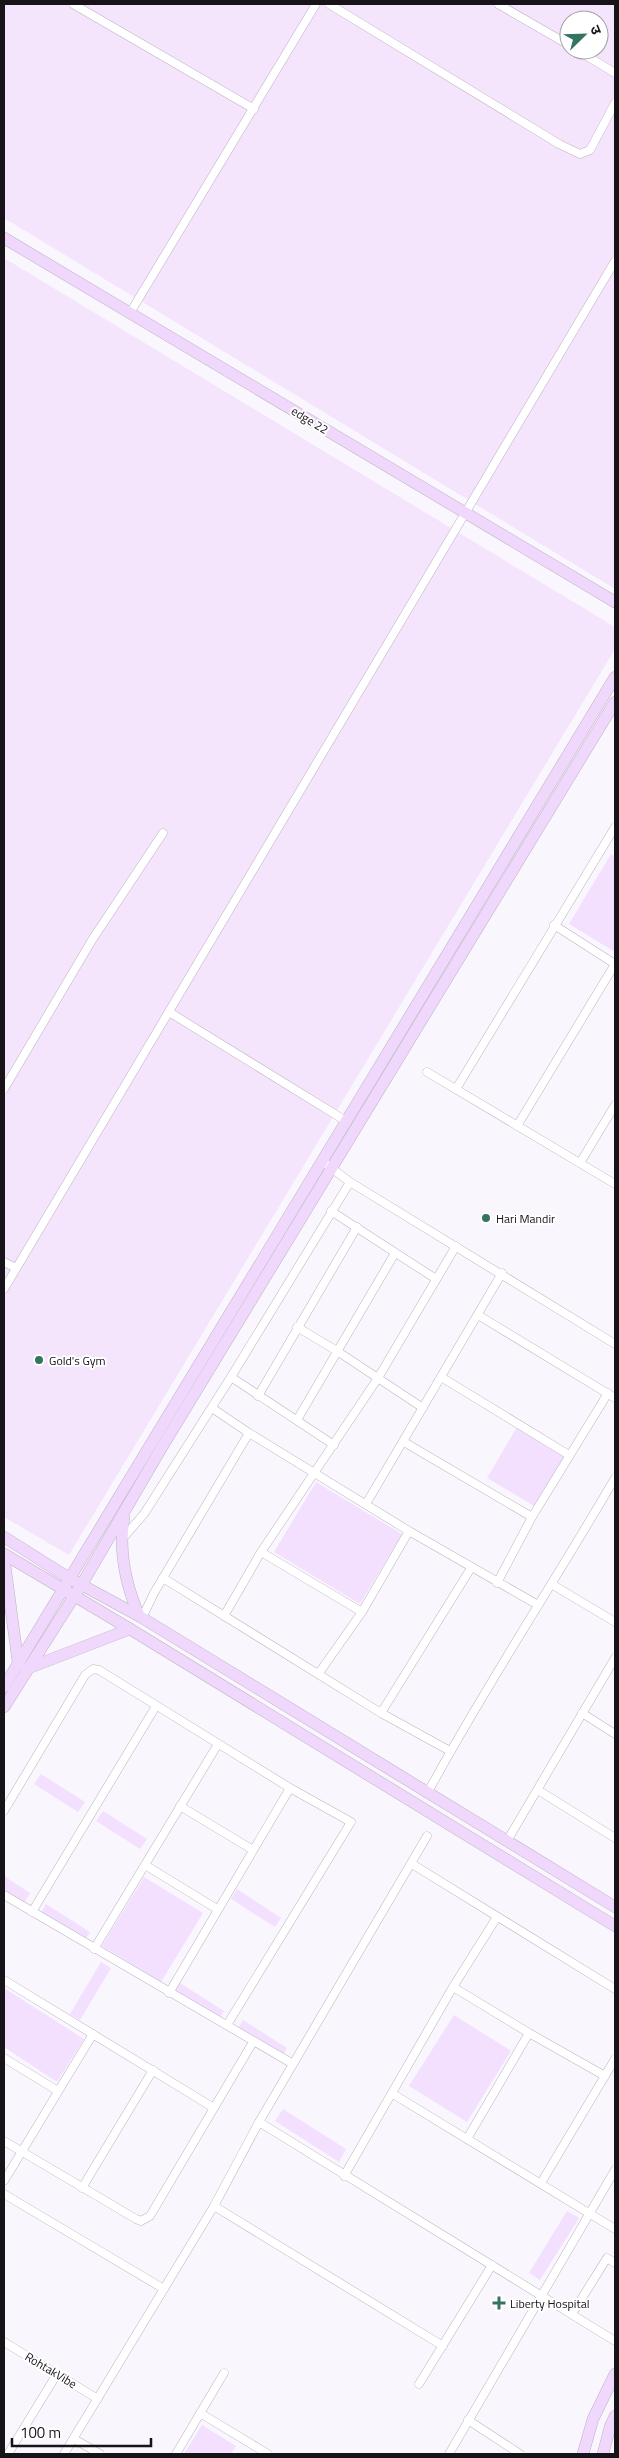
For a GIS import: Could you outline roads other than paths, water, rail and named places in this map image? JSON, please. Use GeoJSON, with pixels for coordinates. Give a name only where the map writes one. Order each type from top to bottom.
{"type":"FeatureCollection","features":[{"type":"Feature","properties":{"kind":"main road","name":"edge 22"},"geometry":{"type":"LineString","coordinates":[[4,238],[615,602]]}},
{"type":"Feature","properties":{"kind":"main road"},"geometry":{"type":"LineString","coordinates":[[4,1707],[22,1666],[62,1589],[153,1444],[615,677]]}},
{"type":"Feature","properties":{"kind":"main road"},"geometry":{"type":"LineString","coordinates":[[4,1687],[22,1666],[82,1584],[615,702]]}},
{"type":"Feature","properties":{"kind":"main road"},"geometry":{"type":"LineString","coordinates":[[599,729],[615,723]]}},
{"type":"Feature","properties":{"kind":"main road"},"geometry":{"type":"LineString","coordinates":[[125,1512],[122,1539],[125,1574],[130,1594],[141,1617]]}},
{"type":"Feature","properties":{"kind":"main road"},"geometry":{"type":"LineString","coordinates":[[4,1537],[69,1578],[141,1617],[615,1907]]}},
{"type":"Feature","properties":{"kind":"main road"},"geometry":{"type":"LineString","coordinates":[[4,1554],[73,1597],[130,1628],[615,1926]]}},
{"type":"Feature","properties":{"kind":"main road"},"geometry":{"type":"LineString","coordinates":[[4,1566],[22,1666]]}},
{"type":"Feature","properties":{"kind":"main road"},"geometry":{"type":"LineString","coordinates":[[22,1666],[130,1628]]}},
{"type":"Feature","properties":{"kind":"main road"},"geometry":{"type":"LineString","coordinates":[[583,2454],[593,2419],[615,2374]]}},
{"type":"Feature","properties":{"kind":"main road"},"geometry":{"type":"LineString","coordinates":[[603,2454],[615,2416]]}},
{"type":"Feature","properties":{"kind":"street"},"geometry":{"type":"LineString","coordinates":[[72,4],[254,109]]}},
{"type":"Feature","properties":{"kind":"street"},"geometry":{"type":"LineString","coordinates":[[130,313],[316,4]]}},
{"type":"Feature","properties":{"kind":"street"},"geometry":{"type":"LineString","coordinates":[[329,4],[559,144],[580,154],[590,150],[615,103]]}},
{"type":"Feature","properties":{"kind":"street"},"geometry":{"type":"LineString","coordinates":[[498,4],[559,39]]}},
{"type":"Feature","properties":{"kind":"street"},"geometry":{"type":"LineString","coordinates":[[594,60],[615,73]]}},
{"type":"Feature","properties":{"kind":"street"},"geometry":{"type":"LineString","coordinates":[[4,1289],[615,261]]}},
{"type":"Feature","properties":{"kind":"street"},"geometry":{"type":"LineString","coordinates":[[456,1089],[554,925],[612,842],[615,827]]}},
{"type":"Feature","properties":{"kind":"street"},"geometry":{"type":"LineString","coordinates":[[4,1090],[92,940],[163,833]]}},
{"type":"Feature","properties":{"kind":"street"},"geometry":{"type":"LineString","coordinates":[[517,1126],[615,964],[554,925]]}},
{"type":"Feature","properties":{"kind":"street"},"geometry":{"type":"LineString","coordinates":[[169,1012],[346,1121]]}},
{"type":"Feature","properties":{"kind":"street"},"geometry":{"type":"LineString","coordinates":[[428,1072],[615,1184]]}},
{"type":"Feature","properties":{"kind":"street"},"geometry":{"type":"LineString","coordinates":[[580,1163],[615,1105]]}},
{"type":"Feature","properties":{"kind":"street"},"geometry":{"type":"LineString","coordinates":[[322,1161],[350,1182],[502,1273],[615,1344]]}},
{"type":"Feature","properties":{"kind":"street"},"geometry":{"type":"LineString","coordinates":[[122,1539],[144,1514],[212,1408],[350,1182]]}},
{"type":"Feature","properties":{"kind":"street"},"geometry":{"type":"LineString","coordinates":[[331,1211],[436,1279]]}},
{"type":"Feature","properties":{"kind":"street"},"geometry":{"type":"LineString","coordinates":[[258,1396],[357,1227]]}},
{"type":"Feature","properties":{"kind":"street"},"geometry":{"type":"LineString","coordinates":[[224,1616],[261,1552],[378,1378],[456,1246]]}},
{"type":"Feature","properties":{"kind":"street"},"geometry":{"type":"LineString","coordinates":[[297,1420],[395,1253]]}},
{"type":"Feature","properties":{"kind":"street"},"geometry":{"type":"LineString","coordinates":[[4,1262],[16,1268]]}},
{"type":"Feature","properties":{"kind":"street"},"geometry":{"type":"LineString","coordinates":[[366,1504],[502,1273]]}},
{"type":"Feature","properties":{"kind":"street"},"geometry":{"type":"LineString","coordinates":[[478,1315],[612,1395],[569,1455],[532,1517],[497,1583]]}},
{"type":"Feature","properties":{"kind":"street"},"geometry":{"type":"LineString","coordinates":[[297,1327],[337,1351],[422,1408]]}},
{"type":"Feature","properties":{"kind":"street"},"geometry":{"type":"LineString","coordinates":[[231,1377],[334,1445]]}},
{"type":"Feature","properties":{"kind":"street"},"geometry":{"type":"LineString","coordinates":[[441,1377],[569,1455]]}},
{"type":"Feature","properties":{"kind":"street"},"geometry":{"type":"LineString","coordinates":[[212,1408],[249,1433],[409,1531],[538,1605]]}},
{"type":"Feature","properties":{"kind":"street"},"geometry":{"type":"LineString","coordinates":[[141,1617],[249,1433]]}},
{"type":"Feature","properties":{"kind":"street"},"geometry":{"type":"LineString","coordinates":[[404,1442],[532,1517]]}},
{"type":"Feature","properties":{"kind":"street"},"geometry":{"type":"LineString","coordinates":[[428,1792],[450,1751],[538,1605],[553,1585],[615,1478]]}},
{"type":"Feature","properties":{"kind":"street"},"geometry":{"type":"LineString","coordinates":[[319,1673],[362,1612],[409,1531]]}},
{"type":"Feature","properties":{"kind":"street"},"geometry":{"type":"LineString","coordinates":[[261,1552],[362,1612]]}},
{"type":"Feature","properties":{"kind":"street"},"geometry":{"type":"LineString","coordinates":[[381,1713],[471,1568]]}},
{"type":"Feature","properties":{"kind":"street"},"geometry":{"type":"LineString","coordinates":[[163,1578],[381,1713],[450,1751]]}},
{"type":"Feature","properties":{"kind":"street"},"geometry":{"type":"LineString","coordinates":[[553,1585],[615,1622]]}},
{"type":"Feature","properties":{"kind":"street"},"geometry":{"type":"LineString","coordinates":[[507,1840],[615,1658]]}},
{"type":"Feature","properties":{"kind":"street"},"geometry":{"type":"LineString","coordinates":[[4,1812],[88,1670],[99,1670],[290,1788],[351,1822],[227,2025]]}},
{"type":"Feature","properties":{"kind":"street"},"geometry":{"type":"LineString","coordinates":[[32,1912],[156,1706]]}},
{"type":"Feature","properties":{"kind":"street"},"geometry":{"type":"LineString","coordinates":[[582,1713],[615,1734]]}},
{"type":"Feature","properties":{"kind":"street"},"geometry":{"type":"LineString","coordinates":[[94,1950],[218,1744]]}},
{"type":"Feature","properties":{"kind":"street"},"geometry":{"type":"LineString","coordinates":[[169,1993],[290,1788]]}},
{"type":"Feature","properties":{"kind":"street"},"geometry":{"type":"LineString","coordinates":[[538,1790],[615,1838]]}},
{"type":"Feature","properties":{"kind":"street"},"geometry":{"type":"LineString","coordinates":[[180,1806],[253,1850]]}},
{"type":"Feature","properties":{"kind":"street"},"geometry":{"type":"LineString","coordinates":[[64,2454],[214,2206],[259,2122],[427,1836]]}},
{"type":"Feature","properties":{"kind":"street"},"geometry":{"type":"LineString","coordinates":[[412,1864],[615,1989]]}},
{"type":"Feature","properties":{"kind":"street"},"geometry":{"type":"LineString","coordinates":[[145,1865],[217,1909]]}},
{"type":"Feature","properties":{"kind":"street"},"geometry":{"type":"LineString","coordinates":[[4,1895],[94,1950],[293,2064]]}},
{"type":"Feature","properties":{"kind":"street"},"geometry":{"type":"LineString","coordinates":[[344,2176],[453,1987],[497,1917]]}},
{"type":"Feature","properties":{"kind":"street"},"geometry":{"type":"LineString","coordinates":[[4,1980],[214,2108]]}},
{"type":"Feature","properties":{"kind":"street"},"geometry":{"type":"LineString","coordinates":[[453,1987],[528,2033],[605,2076]]}},
{"type":"Feature","properties":{"kind":"street"},"geometry":{"type":"LineString","coordinates":[[467,2139],[528,2033]]}},
{"type":"Feature","properties":{"kind":"street"},"geometry":{"type":"LineString","coordinates":[[4,2182],[92,2034]]}},
{"type":"Feature","properties":{"kind":"street"},"geometry":{"type":"LineString","coordinates":[[4,2141],[136,2220],[145,2220],[150,2216],[253,2042]]}},
{"type":"Feature","properties":{"kind":"street"},"geometry":{"type":"LineString","coordinates":[[4,2058],[58,2091]]}},
{"type":"Feature","properties":{"kind":"street"},"geometry":{"type":"LineString","coordinates":[[540,2184],[615,2059]]}},
{"type":"Feature","properties":{"kind":"street"},"geometry":{"type":"LineString","coordinates":[[82,2188],[152,2070]]}},
{"type":"Feature","properties":{"kind":"street"},"geometry":{"type":"LineString","coordinates":[[393,2094],[615,2229]]}},
{"type":"Feature","properties":{"kind":"street"},"geometry":{"type":"LineString","coordinates":[[259,2122],[615,2341]]}},
{"type":"Feature","properties":{"kind":"street"},"geometry":{"type":"LineString","coordinates":[[449,2454],[615,2170]]}},
{"type":"Feature","properties":{"kind":"street"},"geometry":{"type":"LineString","coordinates":[[4,2194],[164,2289]]}},
{"type":"Feature","properties":{"kind":"street"},"geometry":{"type":"LineString","coordinates":[[214,2206],[443,2346]]}},
{"type":"Feature","properties":{"kind":"street"},"geometry":{"type":"LineString","coordinates":[[572,2314],[608,2258],[615,2263]]}},
{"type":"Feature","properties":{"kind":"street"},"geometry":{"type":"LineString","coordinates":[[419,2384],[492,2266]]}},
{"type":"Feature","properties":{"kind":"street","name":"RohtakVibe"},"geometry":{"type":"LineString","coordinates":[[4,2342],[98,2399]]}},
{"type":"Feature","properties":{"kind":"street"},"geometry":{"type":"LineString","coordinates":[[176,2454],[224,2373]]}},
{"type":"Feature","properties":{"kind":"street"},"geometry":{"type":"LineString","coordinates":[[8,2454],[57,2374]]}},
{"type":"Feature","properties":{"kind":"street"},"geometry":{"type":"LineString","coordinates":[[200,2413],[268,2454]]}},
{"type":"Feature","properties":{"kind":"street"},"geometry":{"type":"LineString","coordinates":[[468,2420],[520,2454]]}},
{"type":"Feature","properties":{"kind":"street"},"geometry":{"type":"LineString","coordinates":[[74,2439],[100,2454]]}},
{"type":"Feature","properties":{"kind":"place","name":"Hari Mandir"},"geometry":{"type":"Point","coordinates":[486,1218]}},
{"type":"Feature","properties":{"kind":"place","name":"Gold's Gym"},"geometry":{"type":"Point","coordinates":[39,1360]}},
{"type":"Feature","properties":{"kind":"place","name":"Liberty Hospital"},"geometry":{"type":"Point","coordinates":[499,2303]}}]}
